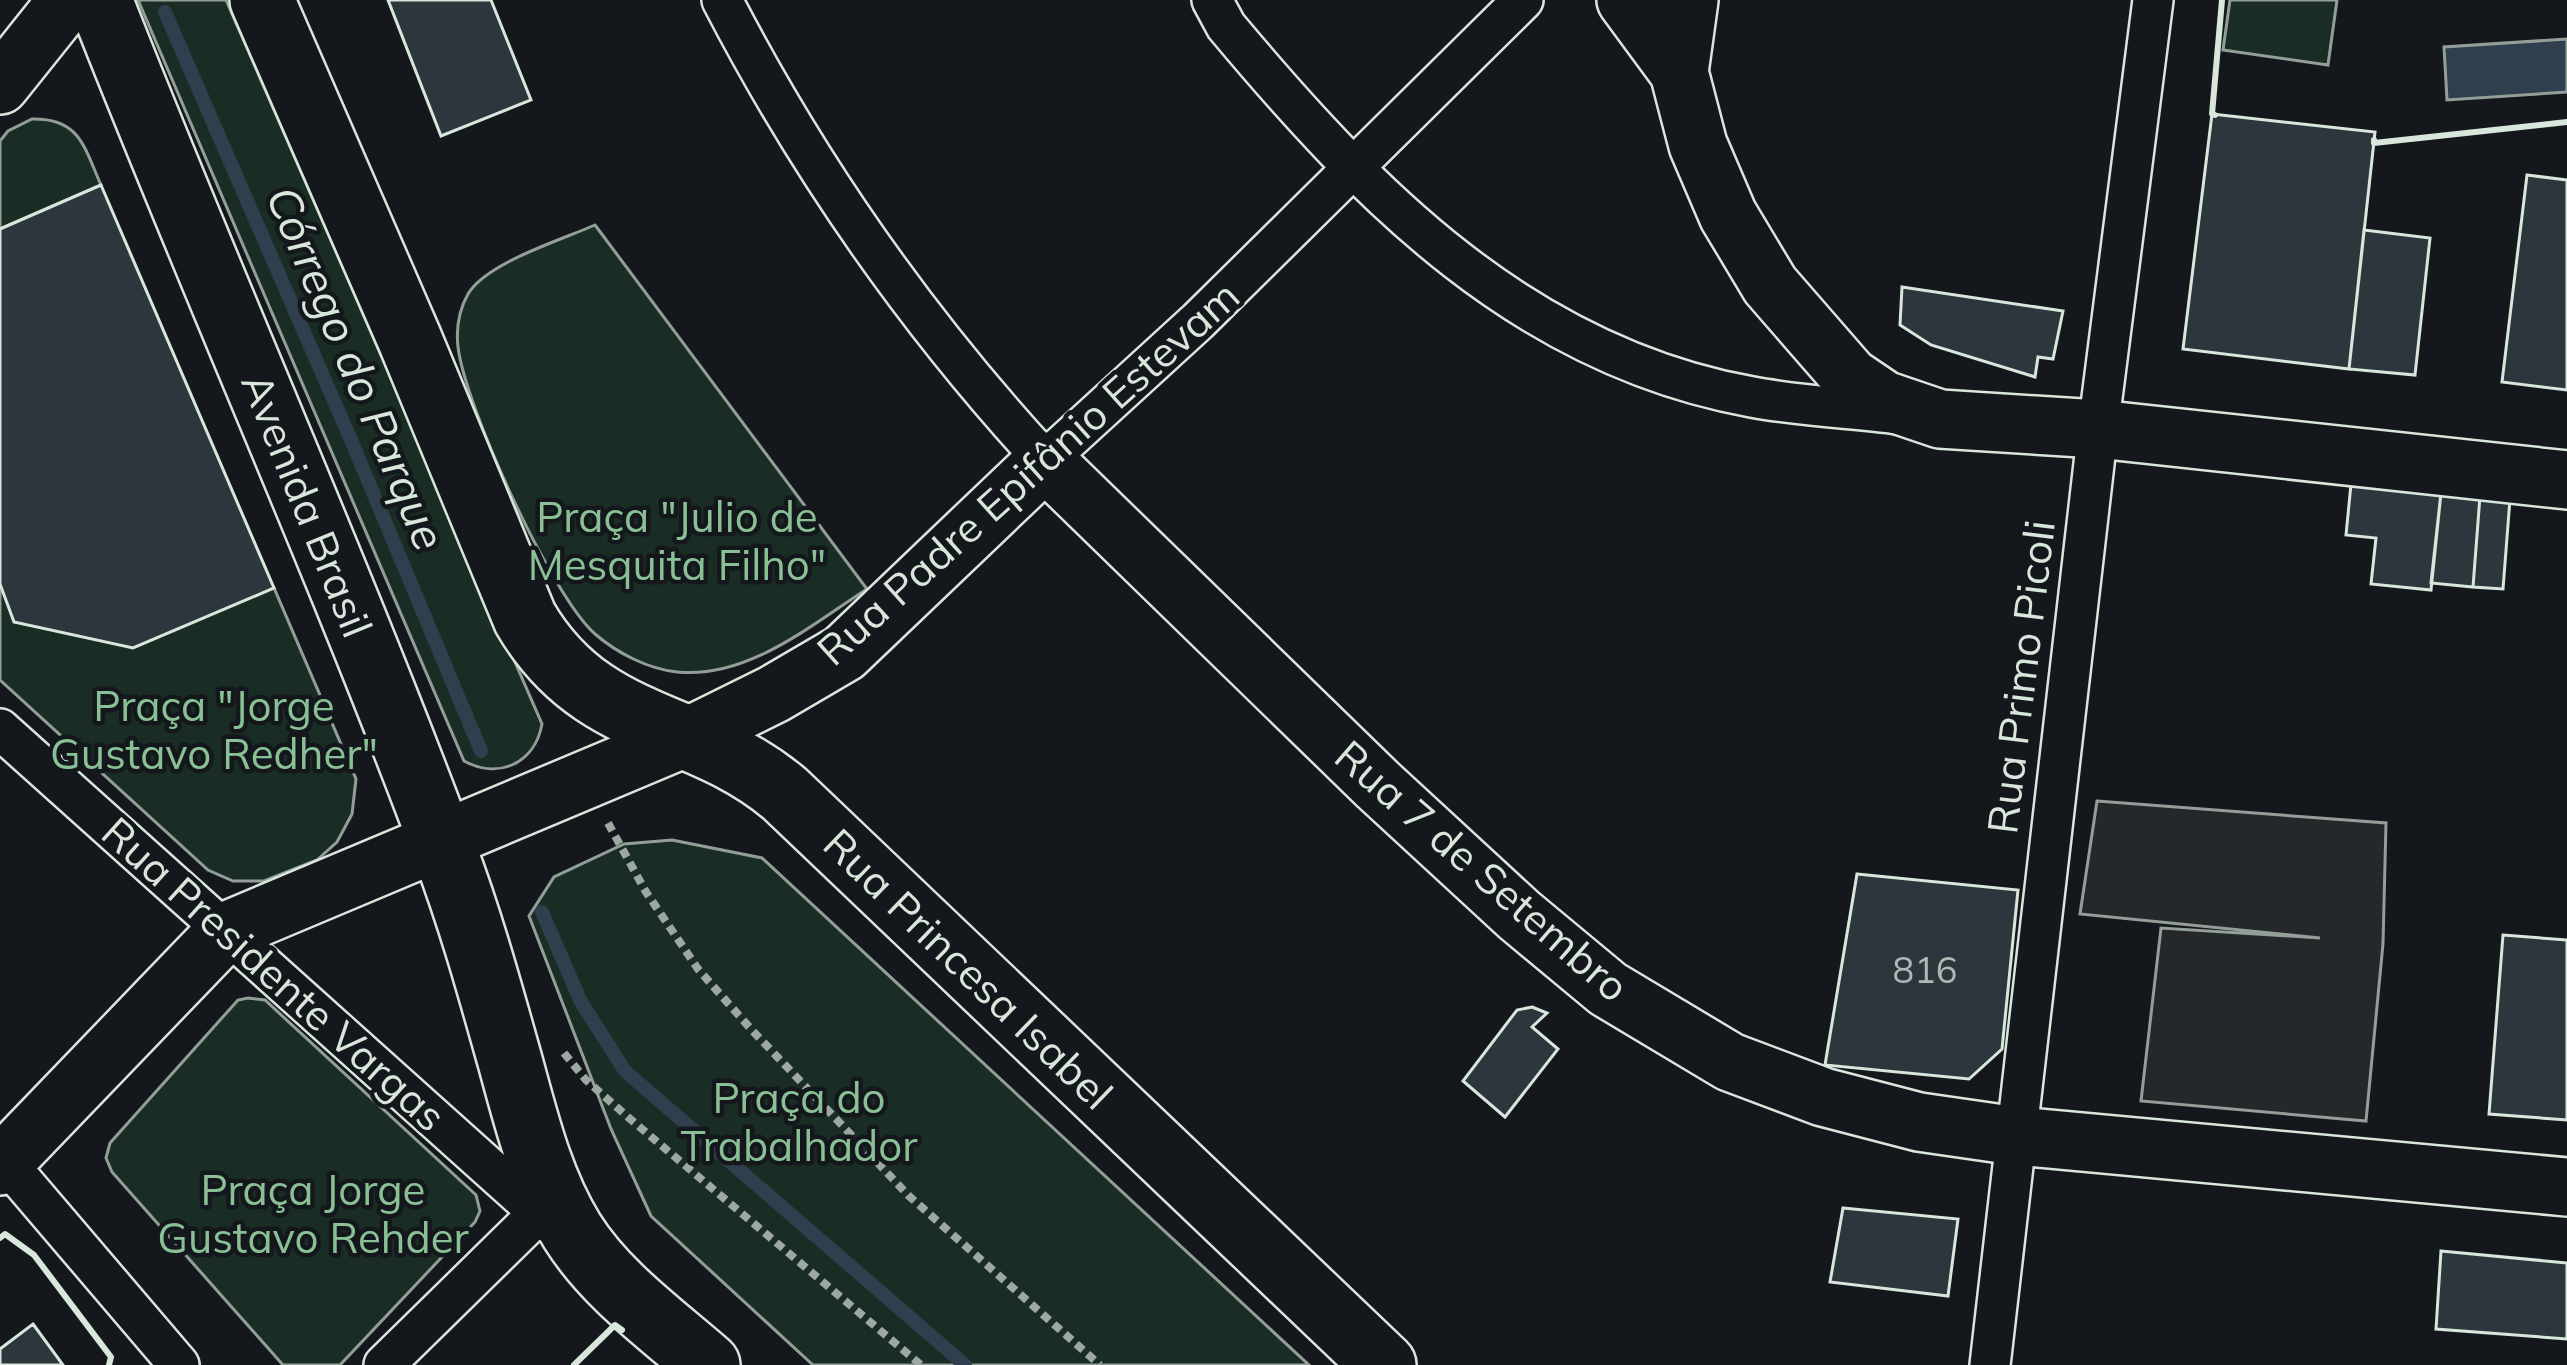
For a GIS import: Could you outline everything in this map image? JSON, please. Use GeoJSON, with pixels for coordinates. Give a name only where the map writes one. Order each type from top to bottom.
{"type":"FeatureCollection","features":[{"type":"Feature","properties":{"kind":"main road","name":"Avenida Brasil"},"geometry":{"type":"LineString","coordinates":[[100,0],[312,511],[440,839],[464,903],[538,1156],[574,1233],[609,1277]]}},
{"type":"Feature","properties":{"kind":"main road","name":"Rua Princesa Isabel"},"geometry":{"type":"LineString","coordinates":[[262,0],[525,618],[550,656],[582,687],[632,717],[740,761],[785,794],[1384,1365]]}},
{"type":"Feature","properties":{"kind":"main road","name":"Rua Presidente Vargas"},"geometry":{"type":"LineString","coordinates":[[609,1277],[708,1365]]}},
{"type":"Feature","properties":{"kind":"street"},"geometry":{"type":"LineString","coordinates":[[0,85],[68,0]]}},
{"type":"Feature","properties":{"kind":"street","name":"Rua 7 de Setembro"},"geometry":{"type":"LineString","coordinates":[[722,0],[758,70],[892,281],[985,396],[1378,785],[1608,989],[1730,1062],[1823,1097],[1919,1121],[2016,1136],[2567,1187]]}},
{"type":"Feature","properties":{"kind":"street"},"geometry":{"type":"LineString","coordinates":[[1212,0],[1226,26],[1352,170],[1448,256],[1596,347],[1660,373],[1751,397],[2567,480]]}},
{"type":"Feature","properties":{"kind":"street","name":"Rua Padre Epifânio Estevam"},"geometry":{"type":"LineString","coordinates":[[2,1164],[226,931],[685,738],[844,653],[1198,321],[1523,0]]}},
{"type":"Feature","properties":{"kind":"street"},"geometry":{"type":"LineString","coordinates":[[1626,0],[1679,72],[1698,145],[1728,215],[1771,285],[1850,376],[1884,400],[1940,419]]}},
{"type":"Feature","properties":{"kind":"street"},"geometry":{"type":"LineString","coordinates":[[1679,72],[1689,0]]}},
{"type":"Feature","properties":{"kind":"street","name":"Rua Primo Picoli"},"geometry":{"type":"LineString","coordinates":[[1990,1365],[2098,430],[2153,0]]}},
{"type":"Feature","properties":{"kind":"street","name":"Rua Presidente Vargas"},"geometry":{"type":"LineString","coordinates":[[0,729],[609,1277]]}},
{"type":"Feature","properties":{"kind":"street"},"geometry":{"type":"LineString","coordinates":[[2,1164],[179,1365]]}},
{"type":"Feature","properties":{"kind":"street"},"geometry":{"type":"LineString","coordinates":[[384,1365],[540,1212]]}},
{"type":"Feature","properties":{"kind":"path"},"geometry":{"type":"LineString","coordinates":[[556,792],[646,892],[698,969],[909,1196],[1100,1365]]}},
{"type":"Feature","properties":{"kind":"path"},"geometry":{"type":"LineString","coordinates":[[563,1052],[600,1093],[920,1365]]}},
{"type":"Feature","properties":{"kind":"green space"},"geometry":{"type":"Polygon","coordinates":[[[138,0],[226,0],[542,724],[532,749],[514,764],[490,769],[464,761],[138,0]]]}},
{"type":"Feature","properties":{"kind":"green space"},"geometry":{"type":"Polygon","coordinates":[[[2230,0],[2337,0],[2328,65],[2223,50],[2230,0]]]}},
{"type":"Feature","properties":{"kind":"green space"},"geometry":{"type":"Polygon","coordinates":[[[32,119],[70,129],[101,185],[0,229],[0,141],[8,131],[32,119]]]}},
{"type":"Feature","properties":{"kind":"green space","name":"Praça \"Julio de Mesquita Filho\""},"geometry":{"type":"Polygon","coordinates":[[[595,225],[867,589],[778,647],[729,667],[703,672],[666,670],[633,659],[595,634],[534,542],[464,375],[457,333],[465,300],[477,283],[507,262],[595,225]]]}},
{"type":"Feature","properties":{"kind":"green space","name":"Praça \"Jorge Gustavo Redher\""},"geometry":{"type":"Polygon","coordinates":[[[0,584],[15,622],[274,588],[356,779],[352,814],[337,842],[317,860],[264,881],[233,881],[208,870],[0,680],[0,584]]]}},
{"type":"Feature","properties":{"kind":"green space","name":"Praça do Trabalhador"},"geometry":{"type":"Polygon","coordinates":[[[672,840],[762,858],[1309,1365],[813,1365],[651,1216],[611,1129],[529,916],[554,877],[624,844],[672,840]]]}},
{"type":"Feature","properties":{"kind":"green space","name":"Praça Jorge Gustavo Rehder"},"geometry":{"type":"Polygon","coordinates":[[[238,1000],[265,1000],[476,1195],[480,1211],[475,1222],[340,1365],[283,1365],[112,1172],[106,1158],[110,1143],[238,1000]]]}},
{"type":"Feature","properties":{"kind":"shaded area"},"geometry":{"type":"Polygon","coordinates":[[[2097,801],[2386,823],[2383,944],[2366,1121],[2141,1101],[2161,928],[2320,938],[2080,914],[2097,801]]]}},
{"type":"Feature","properties":{"kind":"water"},"geometry":{"type":"Polygon","coordinates":[[[2567,39],[2567,92],[2447,100],[2444,47],[2567,39]]]}},
{"type":"Feature","properties":{"kind":"building"},"geometry":{"type":"Polygon","coordinates":[[[388,0],[491,0],[531,100],[441,136],[388,0]]]}},
{"type":"Feature","properties":{"kind":"building"},"geometry":{"type":"Polygon","coordinates":[[[2212,114],[2375,132],[2349,369],[2183,349],[2212,114]]]}},
{"type":"Feature","properties":{"kind":"building"},"geometry":{"type":"Polygon","coordinates":[[[2527,175],[2567,180],[2567,390],[2502,382],[2527,175]]]}},
{"type":"Feature","properties":{"kind":"building"},"geometry":{"type":"Polygon","coordinates":[[[101,185],[274,588],[133,648],[14,622],[0,584],[0,229],[101,185]]]}},
{"type":"Feature","properties":{"kind":"building"},"geometry":{"type":"Polygon","coordinates":[[[2364,230],[2430,238],[2415,375],[2349,369],[2364,230]]]}},
{"type":"Feature","properties":{"kind":"building"},"geometry":{"type":"Polygon","coordinates":[[[1902,287],[2063,311],[2053,359],[2038,357],[2035,377],[1931,345],[1900,325],[1902,287]]]}},
{"type":"Feature","properties":{"kind":"building"},"geometry":{"type":"Polygon","coordinates":[[[2351,484],[2441,493],[2431,590],[2371,584],[2376,538],[2346,535],[2351,484]]]}},
{"type":"Feature","properties":{"kind":"building"},"geometry":{"type":"Polygon","coordinates":[[[2441,493],[2480,496],[2473,587],[2431,583],[2441,493]]]}},
{"type":"Feature","properties":{"kind":"building"},"geometry":{"type":"Polygon","coordinates":[[[2480,496],[2510,499],[2503,589],[2473,587],[2480,496]]]}},
{"type":"Feature","properties":{"kind":"building"},"geometry":{"type":"Polygon","coordinates":[[[1857,874],[2018,890],[2002,1049],[1969,1079],[1825,1065],[1857,874]]]}},
{"type":"Feature","properties":{"kind":"building"},"geometry":{"type":"Polygon","coordinates":[[[2503,935],[2567,940],[2567,1120],[2489,1114],[2503,935]]]}},
{"type":"Feature","properties":{"kind":"building"},"geometry":{"type":"Polygon","coordinates":[[[1532,1007],[1547,1013],[1532,1027],[1558,1049],[1505,1117],[1463,1081],[1517,1010],[1532,1007]]]}},
{"type":"Feature","properties":{"kind":"building"},"geometry":{"type":"Polygon","coordinates":[[[1843,1208],[1958,1219],[1948,1296],[1830,1282],[1843,1208]]]}},
{"type":"Feature","properties":{"kind":"building"},"geometry":{"type":"Polygon","coordinates":[[[2441,1251],[2567,1263],[2567,1339],[2436,1329],[2441,1251]]]}},
{"type":"Feature","properties":{"kind":"building"},"geometry":{"type":"Polygon","coordinates":[[[33,1324],[63,1365],[0,1365],[0,1349],[33,1324]]]}},
{"type":"Feature","properties":{"kind":"waterway","name":"Córrego do Parque"},"geometry":{"type":"LineString","coordinates":[[165,12],[481,751]]}},
{"type":"Feature","properties":{"kind":"waterway","name":"Córrego do Parque"},"geometry":{"type":"LineString","coordinates":[[542,912],[581,1002],[625,1071],[965,1365]]}},
{"type":"Feature","properties":{"kind":"wall"},"geometry":{"type":"LineString","coordinates":[[2215,115],[2222,0]]}},
{"type":"Feature","properties":{"kind":"wall"},"geometry":{"type":"LineString","coordinates":[[2374,140],[2567,122]]}},
{"type":"Feature","properties":{"kind":"wall"},"geometry":{"type":"LineString","coordinates":[[0,1238],[5,1234],[34,1255],[111,1357],[109,1365]]}},
{"type":"Feature","properties":{"kind":"wall"},"geometry":{"type":"LineString","coordinates":[[574,1365],[615,1325],[622,1330]]}}]}
